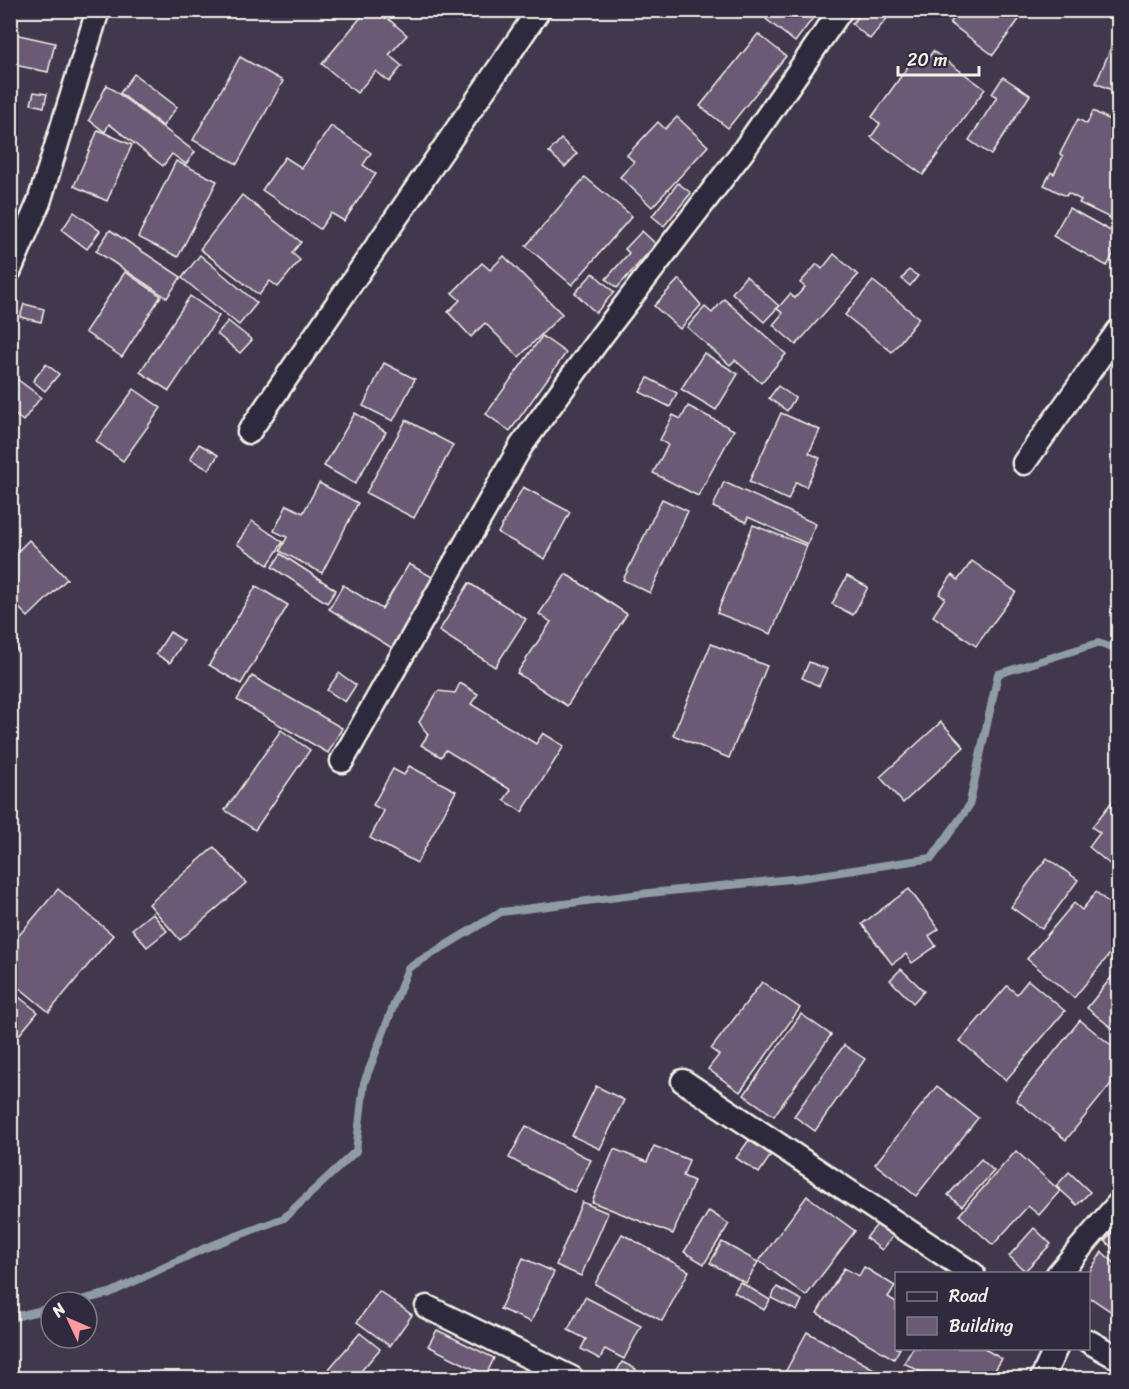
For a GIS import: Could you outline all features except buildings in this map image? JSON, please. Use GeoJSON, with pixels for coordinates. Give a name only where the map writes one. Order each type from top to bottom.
{"type":"FeatureCollection","features":[{"type":"Feature","properties":{"kind":"street"},"geometry":{"type":"LineString","coordinates":[[10,270],[39,202],[98,10]]}},
{"type":"Feature","properties":{"kind":"street"},"geometry":{"type":"LineString","coordinates":[[249,432],[539,10]]}},
{"type":"Feature","properties":{"kind":"street"},"geometry":{"type":"LineString","coordinates":[[342,761],[521,446],[602,335],[743,151],[842,10]]}},
{"type":"Feature","properties":{"kind":"street"},"geometry":{"type":"LineString","coordinates":[[1024,463],[1119,331]]}},
{"type":"Feature","properties":{"kind":"street"},"geometry":{"type":"LineString","coordinates":[[682,1081],[970,1272]]}},
{"type":"Feature","properties":{"kind":"street"},"geometry":{"type":"LineString","coordinates":[[1060,1272],[1119,1204]]}},
{"type":"Feature","properties":{"kind":"street"},"geometry":{"type":"LineString","coordinates":[[428,1307],[572,1378]]}},
{"type":"Feature","properties":{"kind":"street"},"geometry":{"type":"LineString","coordinates":[[1090,1342],[1119,1358]]}},
{"type":"Feature","properties":{"kind":"street"},"geometry":{"type":"LineString","coordinates":[[1042,1378],[1055,1350]]}},
{"type":"Feature","properties":{"kind":"waterway"},"geometry":{"type":"LineString","coordinates":[[99,1296],[110,1293],[205,1248],[284,1218],[356,1151],[364,1083],[408,968],[501,912],[649,893],[801,878],[932,858],[969,806],[998,674],[1098,643],[1118,650]]}},
{"type":"Feature","properties":{"kind":"waterway"},"geometry":{"type":"LineString","coordinates":[[10,1318],[39,1311]]}}]}
